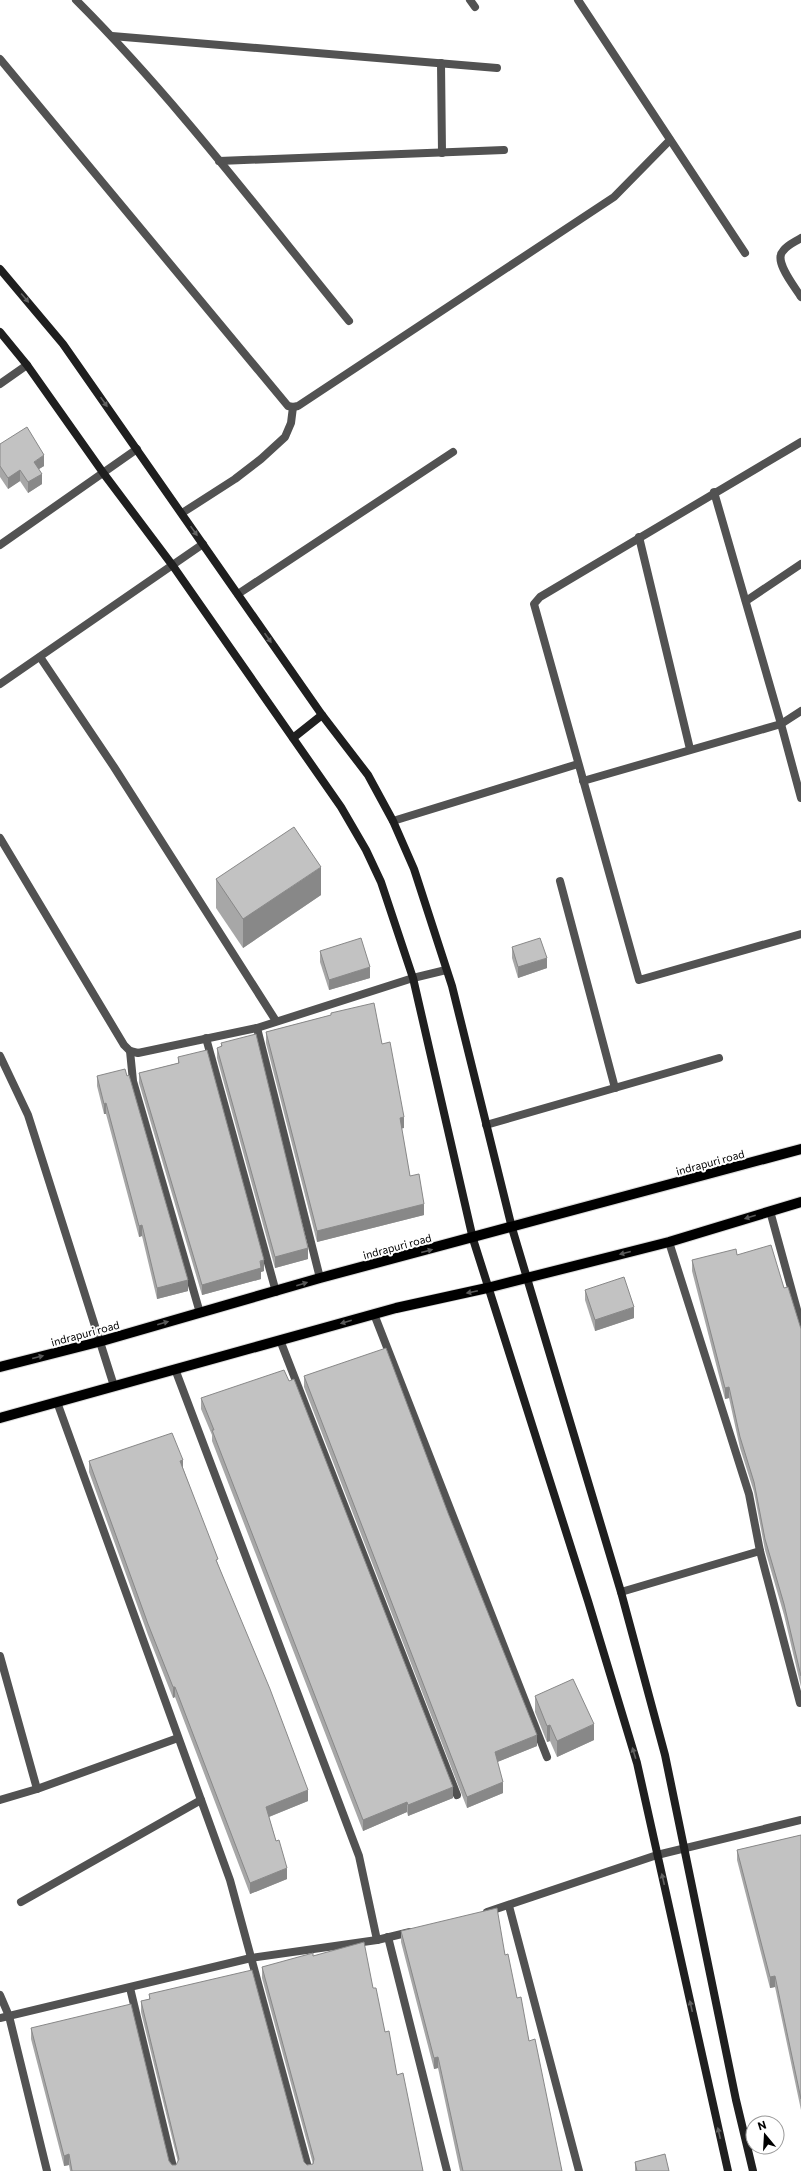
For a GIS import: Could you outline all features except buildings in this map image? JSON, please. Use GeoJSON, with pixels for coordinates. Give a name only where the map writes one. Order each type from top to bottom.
{"type":"FeatureCollection","features":[{"type":"Feature","properties":{"kind":"main road","name":"indrapuri road"},"geometry":{"type":"LineString","coordinates":[[0,1367],[102,1341],[276,1292],[320,1278],[473,1239],[801,1149]]}},
{"type":"Feature","properties":{"kind":"main road"},"geometry":{"type":"LineString","coordinates":[[0,1418],[374,1314],[487,1288],[670,1242],[801,1202]]}},
{"type":"Feature","properties":{"kind":"street"},"geometry":{"type":"LineString","coordinates":[[76,0],[112,36],[219,161],[348,321]]}},
{"type":"Feature","properties":{"kind":"street"},"geometry":{"type":"LineString","coordinates":[[470,0],[475,8]]}},
{"type":"Feature","properties":{"kind":"street"},"geometry":{"type":"LineString","coordinates":[[578,0],[745,253]]}},
{"type":"Feature","properties":{"kind":"street"},"geometry":{"type":"LineString","coordinates":[[112,36],[497,68]]}},
{"type":"Feature","properties":{"kind":"street"},"geometry":{"type":"LineString","coordinates":[[0,58],[288,406],[293,407],[298,406],[614,197],[670,140]]}},
{"type":"Feature","properties":{"kind":"street"},"geometry":{"type":"LineString","coordinates":[[441,63],[442,153]]}},
{"type":"Feature","properties":{"kind":"street"},"geometry":{"type":"LineString","coordinates":[[219,161],[504,150]]}},
{"type":"Feature","properties":{"kind":"street"},"geometry":{"type":"LineString","coordinates":[[801,238],[783,251],[780,256],[780,263],[801,297]]}},
{"type":"Feature","properties":{"kind":"street"},"geometry":{"type":"LineString","coordinates":[[0,268],[63,344],[322,715],[368,775],[393,822],[414,869],[446,970],[512,1228],[621,1592],[664,1755],[736,2100],[754,2171]]}},
{"type":"Feature","properties":{"kind":"street"},"geometry":{"type":"LineString","coordinates":[[0,332],[27,365],[104,474],[173,566],[341,806],[366,850],[381,882],[412,978],[473,1239],[487,1288],[588,1602],[637,1763],[728,2171]]}},
{"type":"Feature","properties":{"kind":"street"},"geometry":{"type":"LineString","coordinates":[[0,384],[27,365]]}},
{"type":"Feature","properties":{"kind":"street"},"geometry":{"type":"LineString","coordinates":[[182,513],[235,479],[261,459],[285,437],[292,423],[293,407]]}},
{"type":"Feature","properties":{"kind":"street"},"geometry":{"type":"LineString","coordinates":[[801,442],[714,492],[540,597],[534,604],[582,781],[639,980],[801,934]]}},
{"type":"Feature","properties":{"kind":"street"},"geometry":{"type":"LineString","coordinates":[[0,545],[104,474],[137,449]]}},
{"type":"Feature","properties":{"kind":"street"},"geometry":{"type":"LineString","coordinates":[[238,594],[453,452]]}},
{"type":"Feature","properties":{"kind":"street"},"geometry":{"type":"LineString","coordinates":[[714,492],[801,798]]}},
{"type":"Feature","properties":{"kind":"street"},"geometry":{"type":"LineString","coordinates":[[639,537],[690,750]]}},
{"type":"Feature","properties":{"kind":"street"},"geometry":{"type":"LineString","coordinates":[[0,684],[203,544]]}},
{"type":"Feature","properties":{"kind":"street"},"geometry":{"type":"LineString","coordinates":[[746,601],[801,564]]}},
{"type":"Feature","properties":{"kind":"street"},"geometry":{"type":"LineString","coordinates":[[40,657],[118,774],[276,1020]]}},
{"type":"Feature","properties":{"kind":"street"},"geometry":{"type":"LineString","coordinates":[[582,781],[781,724],[801,711]]}},
{"type":"Feature","properties":{"kind":"street"},"geometry":{"type":"LineString","coordinates":[[293,738],[322,715]]}},
{"type":"Feature","properties":{"kind":"street"},"geometry":{"type":"LineString","coordinates":[[393,822],[578,764]]}},
{"type":"Feature","properties":{"kind":"street"},"geometry":{"type":"LineString","coordinates":[[0,838],[124,1045],[130,1051],[138,1053],[257,1028],[276,1020],[412,978],[446,970]]}},
{"type":"Feature","properties":{"kind":"street"},"geometry":{"type":"LineString","coordinates":[[560,881],[615,1088]]}},
{"type":"Feature","properties":{"kind":"street"},"geometry":{"type":"LineString","coordinates":[[257,1028],[320,1278]]}},
{"type":"Feature","properties":{"kind":"street"},"geometry":{"type":"LineString","coordinates":[[206,1038],[276,1292]]}},
{"type":"Feature","properties":{"kind":"street"},"geometry":{"type":"LineString","coordinates":[[130,1051],[132,1081],[200,1313]]}},
{"type":"Feature","properties":{"kind":"street"},"geometry":{"type":"LineString","coordinates":[[0,1056],[28,1115],[102,1341],[114,1386]]}},
{"type":"Feature","properties":{"kind":"street"},"geometry":{"type":"LineString","coordinates":[[486,1125],[720,1058]]}},
{"type":"Feature","properties":{"kind":"street"},"geometry":{"type":"LineString","coordinates":[[770,1211],[801,1324]]}},
{"type":"Feature","properties":{"kind":"street"},"geometry":{"type":"LineString","coordinates":[[670,1242],[749,1494],[760,1551],[800,1703]]}},
{"type":"Feature","properties":{"kind":"street"},"geometry":{"type":"LineString","coordinates":[[374,1314],[547,1757]]}},
{"type":"Feature","properties":{"kind":"street"},"geometry":{"type":"LineString","coordinates":[[280,1340],[457,1795]]}},
{"type":"Feature","properties":{"kind":"street"},"geometry":{"type":"LineString","coordinates":[[175,1369],[359,1856],[378,1940]]}},
{"type":"Feature","properties":{"kind":"street"},"geometry":{"type":"LineString","coordinates":[[57,1402],[230,1880],[309,2171]]}},
{"type":"Feature","properties":{"kind":"street"},"geometry":{"type":"LineString","coordinates":[[621,1592],[760,1551]]}},
{"type":"Feature","properties":{"kind":"street"},"geometry":{"type":"LineString","coordinates":[[0,1656],[37,1789]]}},
{"type":"Feature","properties":{"kind":"street"},"geometry":{"type":"LineString","coordinates":[[0,1800],[37,1789],[178,1738]]}},
{"type":"Feature","properties":{"kind":"street"},"geometry":{"type":"LineString","coordinates":[[21,1902],[201,1800]]}},
{"type":"Feature","properties":{"kind":"street"},"geometry":{"type":"LineString","coordinates":[[479,1914],[509,1906],[658,1855],[801,1820]]}},
{"type":"Feature","properties":{"kind":"street"},"geometry":{"type":"LineString","coordinates":[[509,1906],[579,2171]]}},
{"type":"Feature","properties":{"kind":"street"},"geometry":{"type":"LineString","coordinates":[[0,2018],[252,1958],[378,1940],[418,1930]]}},
{"type":"Feature","properties":{"kind":"street"},"geometry":{"type":"LineString","coordinates":[[388,1938],[447,2171]]}},
{"type":"Feature","properties":{"kind":"street"},"geometry":{"type":"LineString","coordinates":[[130,1988],[174,2171]]}},
{"type":"Feature","properties":{"kind":"street"},"geometry":{"type":"LineString","coordinates":[[0,1994],[9,2016],[47,2171]]}}]}
